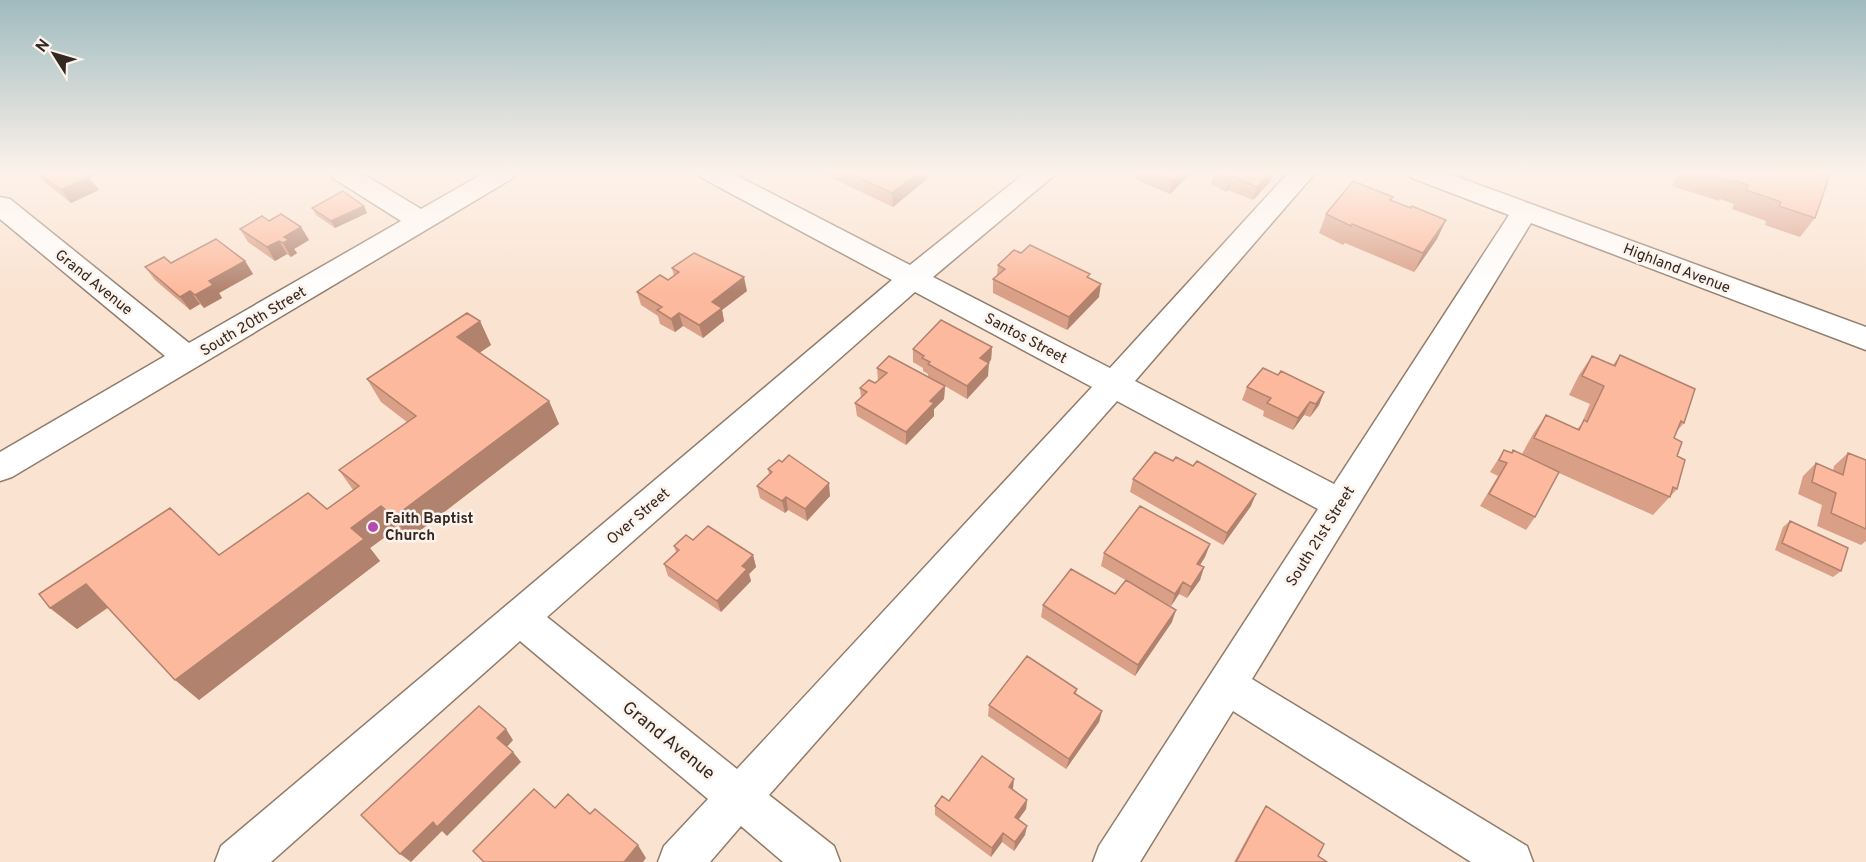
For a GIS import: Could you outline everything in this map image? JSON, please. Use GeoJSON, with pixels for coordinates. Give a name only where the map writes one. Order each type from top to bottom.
{"type":"FeatureCollection","features":[{"type":"Feature","properties":{"kind":"street","name":"Grand Avenue"},"geometry":{"type":"LineString","coordinates":[[9,212],[189,359]]}},
{"type":"Feature","properties":{"kind":"street"},"geometry":{"type":"LineString","coordinates":[[407,212],[421,221]]}},
{"type":"Feature","properties":{"kind":"street","name":"South 20th Street"},"geometry":{"type":"LineString","coordinates":[[0,468],[436,212]]}},
{"type":"Feature","properties":{"kind":"street","name":"Santos Street"},"geometry":{"type":"LineString","coordinates":[[788,212],[1340,504]]}},
{"type":"Feature","properties":{"kind":"street","name":"Over Street"},"geometry":{"type":"LineString","coordinates":[[237,862],[913,278],[993,212]]}},
{"type":"Feature","properties":{"kind":"street"},"geometry":{"type":"LineString","coordinates":[[680,862],[1267,212]]}},
{"type":"Feature","properties":{"kind":"street","name":"South 21st Street"},"geometry":{"type":"LineString","coordinates":[[1115,862],[1524,212]]}},
{"type":"Feature","properties":{"kind":"street","name":"Highland Avenue"},"geometry":{"type":"LineString","coordinates":[[1528,212],[1866,339]]}},
{"type":"Feature","properties":{"kind":"street","name":"Grand Avenue"},"geometry":{"type":"LineString","coordinates":[[520,618],[818,862]]}},
{"type":"Feature","properties":{"kind":"street"},"geometry":{"type":"LineString","coordinates":[[1227,685],[1511,862]]}},
{"type":"Feature","properties":{"kind":"building"},"geometry":{"type":"Polygon","coordinates":[[[318,212],[350,212],[331,221],[318,212]]]}},
{"type":"Feature","properties":{"kind":"building"},"geometry":{"type":"Polygon","coordinates":[[[1427,212],[1446,220],[1423,253],[1352,224],[1351,226],[1326,214],[1427,212]]]}},
{"type":"Feature","properties":{"kind":"building"},"geometry":{"type":"Polygon","coordinates":[[[1798,212],[1817,212],[1815,218],[1798,212]]]}},
{"type":"Feature","properties":{"kind":"building"},"geometry":{"type":"Polygon","coordinates":[[[281,214],[301,227],[284,237],[289,240],[283,243],[279,241],[267,247],[240,229],[262,216],[269,221],[281,214]]]}},
{"type":"Feature","properties":{"kind":"building"},"geometry":{"type":"Polygon","coordinates":[[[216,239],[245,261],[209,281],[213,285],[195,295],[190,291],[180,297],[145,267],[164,257],[171,263],[216,239]]]}},
{"type":"Feature","properties":{"kind":"building"},"geometry":{"type":"Polygon","coordinates":[[[1030,245],[1090,274],[1087,277],[1101,284],[1069,317],[993,279],[1005,269],[998,265],[1014,250],[1021,253],[1030,245]]]}},
{"type":"Feature","properties":{"kind":"building"},"geometry":{"type":"Polygon","coordinates":[[[694,253],[744,277],[712,302],[722,308],[699,325],[679,313],[671,319],[657,310],[662,307],[637,292],[660,275],[668,280],[679,272],[672,268],[694,253]]]}},
{"type":"Feature","properties":{"kind":"building"},"geometry":{"type":"Polygon","coordinates":[[[467,313],[480,321],[457,337],[549,401],[394,517],[381,506],[351,528],[364,539],[175,680],[86,584],[50,608],[39,594],[170,508],[219,555],[308,493],[327,509],[359,486],[339,470],[416,416],[367,379],[467,313]]]}},
{"type":"Feature","properties":{"kind":"building"},"geometry":{"type":"Polygon","coordinates":[[[941,320],[992,347],[980,358],[989,363],[967,386],[928,364],[930,362],[922,358],[924,356],[913,349],[941,320]]]}},
{"type":"Feature","properties":{"kind":"building"},"geometry":{"type":"Polygon","coordinates":[[[1620,355],[1695,389],[1684,423],[1681,421],[1674,438],[1682,442],[1677,456],[1685,460],[1677,489],[1673,487],[1670,497],[1534,438],[1546,415],[1579,430],[1584,420],[1587,422],[1604,386],[1582,376],[1592,356],[1615,366],[1620,355]]]}},
{"type":"Feature","properties":{"kind":"building"},"geometry":{"type":"Polygon","coordinates":[[[889,356],[945,386],[930,401],[934,403],[906,432],[855,403],[867,392],[860,388],[869,380],[875,383],[887,373],[877,368],[889,356]]]}},
{"type":"Feature","properties":{"kind":"building"},"geometry":{"type":"Polygon","coordinates":[[[1263,368],[1278,375],[1281,371],[1324,392],[1316,404],[1310,402],[1298,418],[1267,403],[1271,398],[1247,387],[1263,368]]]}},
{"type":"Feature","properties":{"kind":"building"},"geometry":{"type":"Polygon","coordinates":[[[1504,450],[1512,453],[1513,450],[1559,472],[1535,517],[1489,494],[1507,463],[1499,460],[1504,450]]]}},
{"type":"Feature","properties":{"kind":"building"},"geometry":{"type":"Polygon","coordinates":[[[1155,452],[1173,461],[1176,457],[1193,466],[1197,461],[1256,494],[1227,533],[1133,479],[1155,452]]]}},
{"type":"Feature","properties":{"kind":"building"},"geometry":{"type":"Polygon","coordinates":[[[1848,453],[1866,460],[1866,529],[1831,513],[1836,493],[1812,482],[1816,463],[1843,475],[1848,453]]]}},
{"type":"Feature","properties":{"kind":"building"},"geometry":{"type":"Polygon","coordinates":[[[789,455],[829,483],[805,509],[786,497],[782,501],[757,486],[772,472],[768,469],[779,460],[782,462],[789,455]]]}},
{"type":"Feature","properties":{"kind":"building"},"geometry":{"type":"Polygon","coordinates":[[[1140,506],[1210,544],[1197,564],[1204,567],[1191,587],[1183,582],[1175,594],[1104,553],[1140,506]]]}},
{"type":"Feature","properties":{"kind":"building"},"geometry":{"type":"Polygon","coordinates":[[[1790,521],[1848,548],[1841,571],[1782,543],[1790,521]]]}},
{"type":"Feature","properties":{"kind":"building"},"geometry":{"type":"Polygon","coordinates":[[[708,526],[753,555],[742,566],[747,569],[717,601],[664,564],[679,550],[674,546],[686,535],[693,540],[708,526]]]}},
{"type":"Feature","properties":{"kind":"building"},"geometry":{"type":"Polygon","coordinates":[[[1071,569],[1115,594],[1126,580],[1176,610],[1138,665],[1043,605],[1071,569]]]}},
{"type":"Feature","properties":{"kind":"building"},"geometry":{"type":"Polygon","coordinates":[[[1027,656],[1077,689],[1074,693],[1102,711],[1069,759],[989,705],[1027,656]]]}},
{"type":"Feature","properties":{"kind":"building"},"geometry":{"type":"Polygon","coordinates":[[[479,706],[506,729],[497,738],[513,752],[437,827],[433,822],[400,854],[361,815],[479,706]]]}},
{"type":"Feature","properties":{"kind":"building"},"geometry":{"type":"Polygon","coordinates":[[[982,756],[1014,779],[1009,787],[1027,800],[1015,817],[1027,826],[1015,842],[1003,833],[992,848],[935,806],[942,796],[949,801],[982,756]]]}},
{"type":"Feature","properties":{"kind":"building"},"geometry":{"type":"Polygon","coordinates":[[[534,789],[555,808],[568,794],[590,814],[595,809],[638,845],[624,862],[484,862],[473,851],[534,789]]]}},
{"type":"Feature","properties":{"kind":"building"},"geometry":{"type":"Polygon","coordinates":[[[1266,806],[1324,844],[1318,856],[1327,862],[1236,862],[1266,806]]]}},
{"type":"Feature","properties":{"kind":"place","name":"Faith Baptist Church"},"geometry":{"type":"Point","coordinates":[373,527]}}]}
